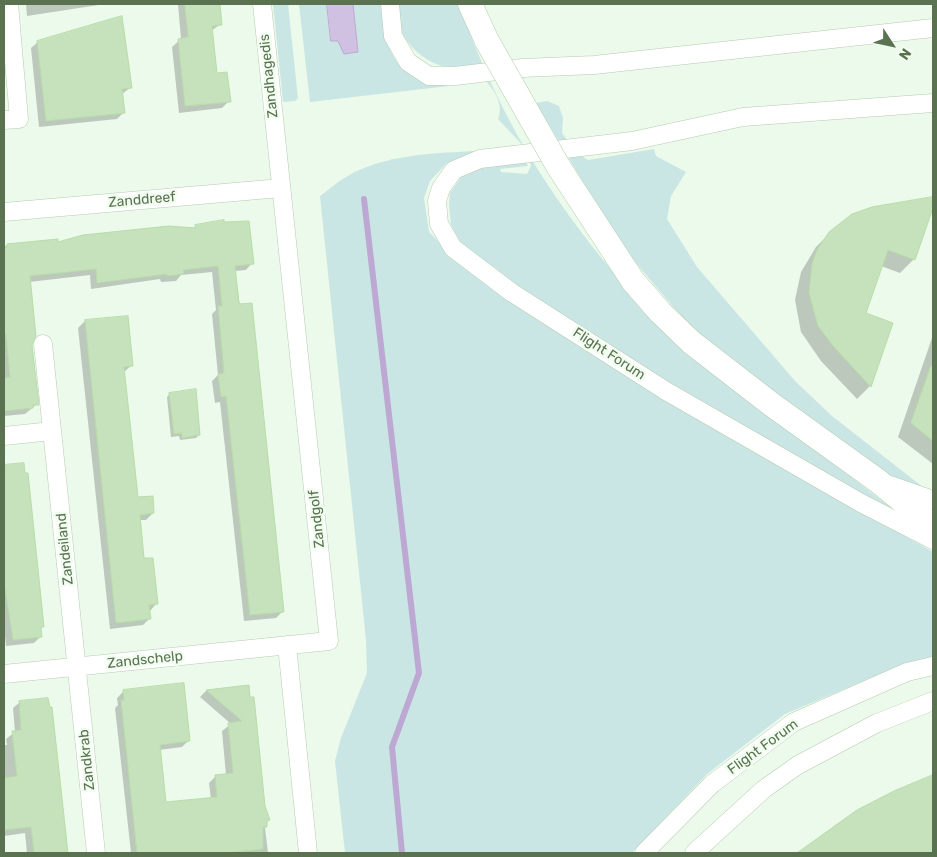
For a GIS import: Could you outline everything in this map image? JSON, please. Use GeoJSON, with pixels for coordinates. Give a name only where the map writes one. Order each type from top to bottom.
{"type":"FeatureCollection","features":[{"type":"Feature","properties":{"kind":"main road"},"geometry":{"type":"LineString","coordinates":[[470,4],[487,42],[558,166],[633,281],[660,312],[691,342],[764,399],[878,481],[933,526]]}},
{"type":"Feature","properties":{"kind":"street"},"geometry":{"type":"LineString","coordinates":[[8,4],[12,120]]}},
{"type":"Feature","properties":{"kind":"street","name":"Zandhagedis"},"geometry":{"type":"LineString","coordinates":[[262,4],[276,147]]}},
{"type":"Feature","properties":{"kind":"street"},"geometry":{"type":"LineString","coordinates":[[390,4],[393,36],[408,62],[429,76],[455,76],[522,68],[594,65],[933,28]]}},
{"type":"Feature","properties":{"kind":"street","name":"Flight Forum"},"geometry":{"type":"LineString","coordinates":[[933,103],[743,117],[632,140],[480,159],[454,170],[440,188],[437,201],[439,224],[453,248],[511,292],[666,391],[861,503],[933,540]]}},
{"type":"Feature","properties":{"kind":"street","name":"Zandgolf"},"geometry":{"type":"LineString","coordinates":[[276,147],[329,632],[329,641],[287,645]]}},
{"type":"Feature","properties":{"kind":"street","name":"Zanddreef"},"geometry":{"type":"LineString","coordinates":[[4,212],[281,188]]}},
{"type":"Feature","properties":{"kind":"street","name":"Zandeiland"},"geometry":{"type":"LineString","coordinates":[[43,344],[77,666]]}},
{"type":"Feature","properties":{"kind":"street"},"geometry":{"type":"LineString","coordinates":[[4,436],[52,431]]}},
{"type":"Feature","properties":{"kind":"street"},"geometry":{"type":"LineString","coordinates":[[878,481],[933,500]]}},
{"type":"Feature","properties":{"kind":"street"},"geometry":{"type":"LineString","coordinates":[[287,645],[308,853]]}},
{"type":"Feature","properties":{"kind":"street","name":"Zandschelp"},"geometry":{"type":"LineString","coordinates":[[4,674],[287,645]]}},
{"type":"Feature","properties":{"kind":"street","name":"Zandkrab"},"geometry":{"type":"LineString","coordinates":[[77,666],[96,853]]}},
{"type":"Feature","properties":{"kind":"street","name":"Flight Forum"},"geometry":{"type":"LineString","coordinates":[[644,853],[712,784],[794,722],[908,672],[933,666]]}},
{"type":"Feature","properties":{"kind":"street"},"geometry":{"type":"LineString","coordinates":[[694,853],[764,788],[798,766],[877,723],[933,701]]}},
{"type":"Feature","properties":{"kind":"shaded area"},"geometry":{"type":"Polygon","coordinates":[[[273,4],[288,4],[298,98],[295,101],[283,102],[273,4]]]}},
{"type":"Feature","properties":{"kind":"shaded area"},"geometry":{"type":"Polygon","coordinates":[[[299,4],[327,4],[331,40],[338,41],[358,52],[353,4],[383,4],[387,38],[396,61],[415,76],[430,82],[449,86],[310,102],[299,4]]]}},
{"type":"Feature","properties":{"kind":"shaded area"},"geometry":{"type":"Polygon","coordinates":[[[327,4],[353,4],[358,52],[344,54],[338,41],[331,41],[327,4]]]}},
{"type":"Feature","properties":{"kind":"shaded area"},"geometry":{"type":"Polygon","coordinates":[[[398,4],[458,4],[493,87],[524,147],[498,119],[500,106],[498,99],[485,80],[467,68],[448,67],[431,62],[413,48],[401,30],[398,4]]]}},
{"type":"Feature","properties":{"kind":"shaded area"},"geometry":{"type":"Polygon","coordinates":[[[547,101],[559,106],[563,118],[562,133],[577,153],[588,160],[654,149],[656,156],[686,172],[671,196],[667,219],[697,267],[796,382],[832,416],[933,495],[879,478],[723,356],[680,315],[619,243],[536,103],[547,101]]]}},
{"type":"Feature","properties":{"kind":"shaded area"},"geometry":{"type":"Polygon","coordinates":[[[477,151],[447,163],[430,181],[424,198],[429,232],[464,267],[857,509],[933,552],[933,659],[906,663],[785,714],[707,774],[632,853],[345,853],[335,761],[341,738],[367,673],[366,640],[320,196],[350,174],[384,161],[415,156],[477,151]]]}},
{"type":"Feature","properties":{"kind":"shaded area"},"geometry":{"type":"Polygon","coordinates":[[[528,153],[573,221],[626,287],[803,440],[916,527],[669,384],[516,284],[462,245],[451,225],[449,205],[450,193],[461,177],[479,167],[526,161],[528,166],[500,169],[501,172],[527,174],[531,166],[528,153]]]}},
{"type":"Feature","properties":{"kind":"building"},"geometry":{"type":"Polygon","coordinates":[[[185,4],[220,4],[222,25],[212,26],[217,73],[227,72],[231,102],[185,106],[178,39],[188,37],[185,4]]]}},
{"type":"Feature","properties":{"kind":"building"},"geometry":{"type":"Polygon","coordinates":[[[122,16],[132,88],[122,89],[125,113],[46,121],[37,41],[122,16]]]}},
{"type":"Feature","properties":{"kind":"building"},"geometry":{"type":"Polygon","coordinates":[[[933,197],[933,208],[915,260],[888,250],[866,313],[893,323],[871,387],[834,347],[818,326],[809,293],[812,264],[817,250],[829,232],[852,214],[872,207],[933,197]]]}},
{"type":"Feature","properties":{"kind":"building"},"geometry":{"type":"Polygon","coordinates":[[[224,220],[224,222],[249,221],[254,264],[235,266],[239,304],[252,303],[284,612],[250,615],[226,396],[221,397],[218,374],[224,373],[218,306],[222,306],[218,266],[183,270],[184,274],[167,276],[167,274],[97,283],[96,269],[30,276],[36,336],[32,345],[39,405],[33,405],[33,408],[4,411],[4,378],[10,377],[6,335],[4,335],[4,248],[7,247],[7,244],[58,239],[58,242],[83,235],[169,226],[196,228],[195,225],[224,220]]]}},
{"type":"Feature","properties":{"kind":"building"},"geometry":{"type":"Polygon","coordinates":[[[128,316],[133,366],[124,367],[138,497],[153,496],[154,513],[140,515],[144,558],[153,558],[158,604],[149,605],[151,619],[116,623],[85,320],[128,316]]]}},
{"type":"Feature","properties":{"kind":"building"},"geometry":{"type":"Polygon","coordinates":[[[931,366],[933,366],[933,441],[911,423],[931,366]]]}},
{"type":"Feature","properties":{"kind":"building"},"geometry":{"type":"Polygon","coordinates":[[[196,389],[200,435],[182,438],[182,433],[174,434],[169,393],[196,389]]]}},
{"type":"Feature","properties":{"kind":"building"},"geometry":{"type":"Polygon","coordinates":[[[24,463],[25,473],[28,473],[44,627],[41,627],[42,637],[13,640],[4,582],[4,465],[24,463]]]}},
{"type":"Feature","properties":{"kind":"building"},"geometry":{"type":"Polygon","coordinates":[[[184,683],[190,741],[160,745],[166,802],[217,797],[215,775],[233,773],[228,723],[242,721],[206,690],[249,685],[250,697],[254,697],[265,806],[270,820],[267,821],[267,827],[263,827],[263,849],[225,853],[137,853],[121,700],[124,700],[123,690],[184,683]]]}},
{"type":"Feature","properties":{"kind":"building"},"geometry":{"type":"Polygon","coordinates":[[[48,698],[50,707],[52,707],[68,853],[34,853],[31,827],[4,830],[4,778],[17,776],[12,731],[21,730],[19,701],[48,698]]]}},
{"type":"Feature","properties":{"kind":"building"},"geometry":{"type":"Polygon","coordinates":[[[933,775],[933,853],[797,853],[857,810],[894,791],[933,775]]]}},
{"type":"Feature","properties":{"kind":"waterway"},"geometry":{"type":"LineString","coordinates":[[364,199],[419,673],[392,747],[402,853]]}}]}
